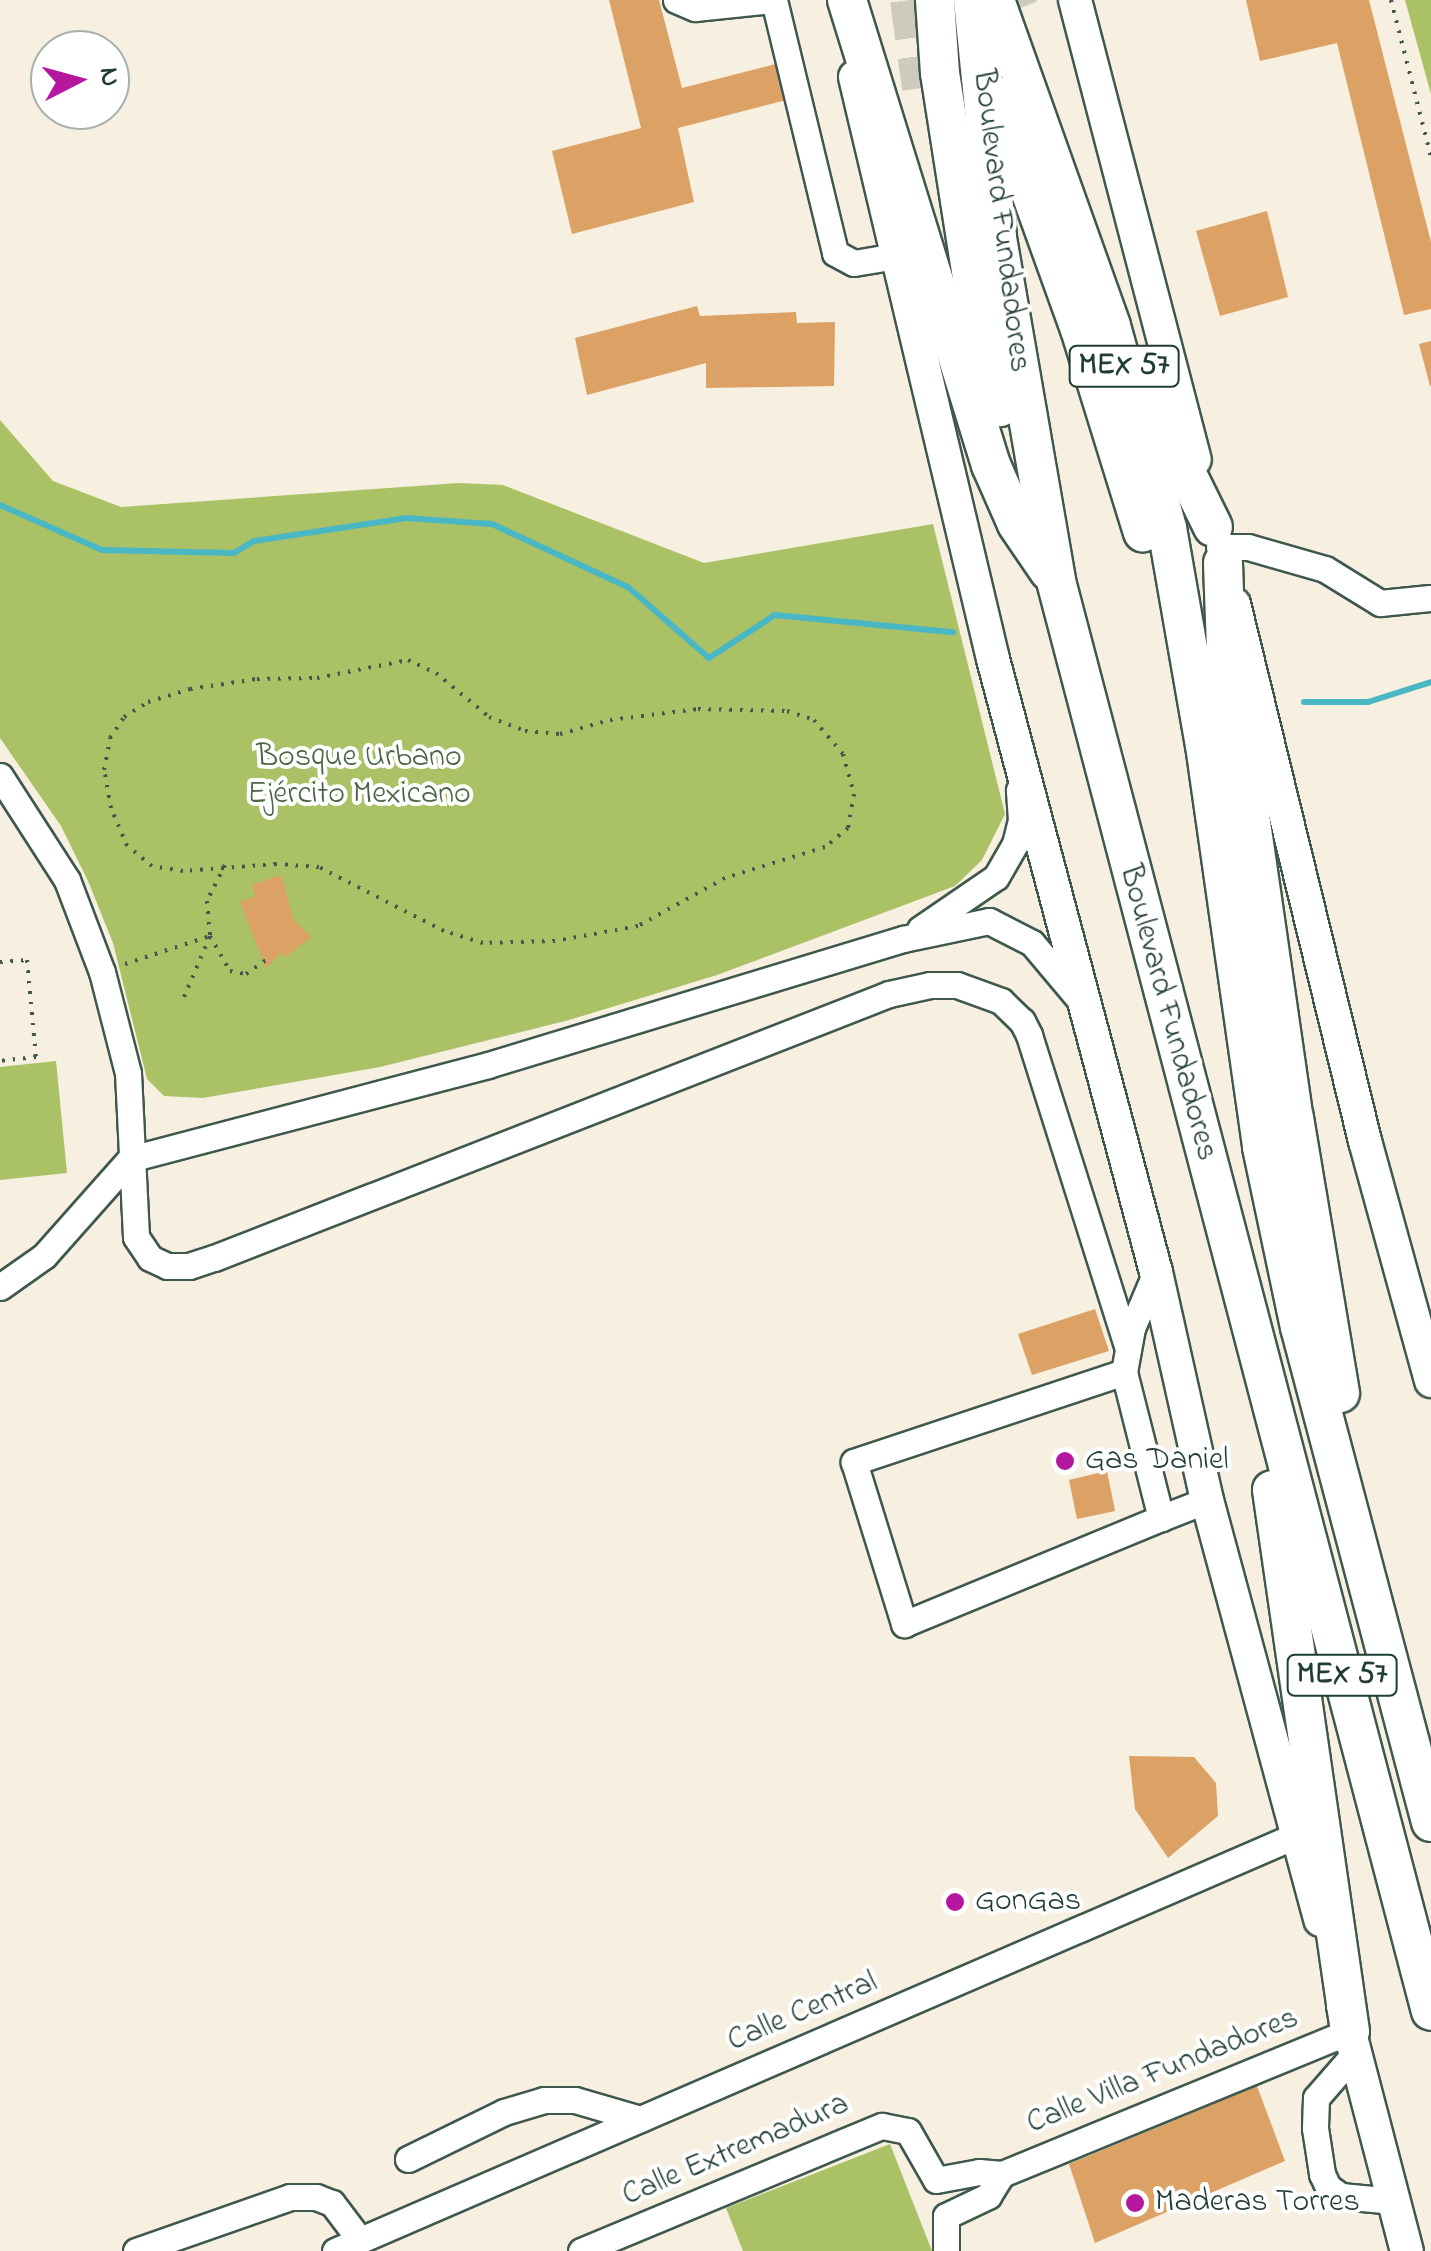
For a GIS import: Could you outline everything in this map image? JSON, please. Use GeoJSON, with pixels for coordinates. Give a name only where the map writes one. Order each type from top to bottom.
{"type":"FeatureCollection","features":[{"type":"Feature","properties":{"kind":"highway"},"geometry":{"type":"LineString","coordinates":[[847,0],[991,465],[1017,524],[1056,582]]}},
{"type":"Feature","properties":{"kind":"highway"},"geometry":{"type":"LineString","coordinates":[[934,0],[940,73],[974,290],[1024,510]]}},
{"type":"Feature","properties":{"kind":"highway"},"geometry":{"type":"LineString","coordinates":[[956,0],[1002,109],[1080,329],[1238,740]]}},
{"type":"Feature","properties":{"kind":"highway","name":"Boulevard Fundadores"},"geometry":{"type":"LineString","coordinates":[[973,0],[1002,272],[1056,582],[1088,716],[1431,2011]]}},
{"type":"Feature","properties":{"kind":"highway"},"geometry":{"type":"LineString","coordinates":[[1007,4],[1163,416],[1218,546],[1235,646],[1238,740]]}},
{"type":"Feature","properties":{"kind":"highway","name":"Boulevard Fundadores"},"geometry":{"type":"LineString","coordinates":[[1007,4],[1139,417],[1167,528],[1238,740]]}},
{"type":"Feature","properties":{"kind":"highway"},"geometry":{"type":"LineString","coordinates":[[922,88],[931,160],[960,303],[1000,457],[1056,582]]}},
{"type":"Feature","properties":{"kind":"highway","name":"MEX 57"},"geometry":{"type":"LineString","coordinates":[[1238,740],[1310,1222],[1383,1647],[1431,1822]]}},
{"type":"Feature","properties":{"kind":"highway"},"geometry":{"type":"LineString","coordinates":[[1253,1339],[1352,2041]]}},
{"type":"Feature","properties":{"kind":"main road"},"geometry":{"type":"LineString","coordinates":[[836,0],[1018,755],[1156,1272],[1207,1500],[1407,2251]]}},
{"type":"Feature","properties":{"kind":"main road"},"geometry":{"type":"LineString","coordinates":[[1075,0],[1218,546]]}},
{"type":"Feature","properties":{"kind":"main road"},"geometry":{"type":"LineString","coordinates":[[1238,740],[1365,1141],[1431,1381]]}},
{"type":"Feature","properties":{"kind":"street"},"geometry":{"type":"LineString","coordinates":[[676,0],[695,8],[773,0],[828,239],[835,253],[854,264],[896,256]]}},
{"type":"Feature","properties":{"kind":"street"},"geometry":{"type":"LineString","coordinates":[[1218,546],[1248,547],[1303,562],[1380,603],[1430,598]]}},
{"type":"Feature","properties":{"kind":"street"},"geometry":{"type":"LineString","coordinates":[[903,940],[996,877],[1015,844],[1021,820],[1018,755]]}},
{"type":"Feature","properties":{"kind":"street"},"geometry":{"type":"LineString","coordinates":[[0,776],[67,880],[102,972],[128,1072],[136,1237],[150,1258],[167,1266],[189,1266],[888,994],[956,984],[1000,1001],[1022,1022],[1029,1035],[1126,1361],[1161,1518]]}},
{"type":"Feature","properties":{"kind":"street"},"geometry":{"type":"LineString","coordinates":[[0,1288],[44,1256],[130,1159],[488,1064],[903,940],[989,921],[1013,929],[1032,942],[1083,1004]]}},
{"type":"Feature","properties":{"kind":"street"},"geometry":{"type":"LineString","coordinates":[[1126,1361],[1156,1272]]}},
{"type":"Feature","properties":{"kind":"street"},"geometry":{"type":"LineString","coordinates":[[1126,1361],[854,1462],[904,1624],[1207,1500]]}},
{"type":"Feature","properties":{"kind":"street","name":"Calle Central"},"geometry":{"type":"LineString","coordinates":[[335,2251],[1297,1835]]}},
{"type":"Feature","properties":{"kind":"street"},"geometry":{"type":"LineString","coordinates":[[1352,2041],[1316,2098],[1315,2128],[1322,2174],[1328,2187],[1341,2196],[1394,2200]]}},
{"type":"Feature","properties":{"kind":"street","name":"Calle Villa Fundadores"},"geometry":{"type":"LineString","coordinates":[[914,2139],[931,2176],[942,2181],[979,2172],[1002,2174],[1352,2041]]}},
{"type":"Feature","properties":{"kind":"street"},"geometry":{"type":"LineString","coordinates":[[408,2159],[504,2112],[544,2100],[575,2100],[640,2119]]}},
{"type":"Feature","properties":{"kind":"street","name":"Calle Extremadura"},"geometry":{"type":"LineString","coordinates":[[581,2251],[882,2126],[900,2126],[914,2139]]}},
{"type":"Feature","properties":{"kind":"street","name":"Calle Villa Fundadores"},"geometry":{"type":"LineString","coordinates":[[947,2229],[988,2196],[1002,2174]]}},
{"type":"Feature","properties":{"kind":"street"},"geometry":{"type":"LineString","coordinates":[[136,2251],[290,2197],[316,2197],[332,2203],[360,2240]]}},
{"type":"Feature","properties":{"kind":"path"},"geometry":{"type":"LineString","coordinates":[[1391,0],[1431,157]]}},
{"type":"Feature","properties":{"kind":"path"},"geometry":{"type":"LineString","coordinates":[[408,660],[436,673],[489,717],[525,732],[560,734],[610,720],[698,709],[786,711],[814,720],[843,754],[854,794],[848,828],[824,847],[724,878],[638,926],[555,941],[483,943],[444,932],[319,867],[225,865],[183,871],[152,866],[127,846],[111,808],[104,770],[110,738],[124,717],[148,702],[190,689],[258,679],[317,678],[408,660]]}},
{"type":"Feature","properties":{"kind":"path"},"geometry":{"type":"LineString","coordinates":[[184,997],[210,936],[208,901],[225,865]]}},
{"type":"Feature","properties":{"kind":"path"},"geometry":{"type":"LineString","coordinates":[[102,972],[210,936]]}},
{"type":"Feature","properties":{"kind":"path"},"geometry":{"type":"LineString","coordinates":[[210,936],[230,971],[246,974],[269,958]]}},
{"type":"Feature","properties":{"kind":"path"},"geometry":{"type":"LineString","coordinates":[[0,962],[27,960],[36,1056],[0,1061]]}},
{"type":"Feature","properties":{"kind":"green space"},"geometry":{"type":"Polygon","coordinates":[[[1405,0],[1431,0],[1431,94],[1405,0]]]}},
{"type":"Feature","properties":{"kind":"green space","name":"Bosque Urbano Ejército Mexicano"},"geometry":{"type":"Polygon","coordinates":[[[0,420],[53,481],[121,507],[459,483],[503,485],[704,563],[933,524],[1005,814],[982,860],[955,886],[717,975],[569,1020],[380,1067],[203,1098],[164,1096],[147,1079],[113,943],[88,881],[61,826],[0,738],[0,420]]]}},
{"type":"Feature","properties":{"kind":"green space"},"geometry":{"type":"Polygon","coordinates":[[[56,1061],[67,1173],[0,1180],[0,1067],[56,1061]]]}},
{"type":"Feature","properties":{"kind":"green space"},"geometry":{"type":"Polygon","coordinates":[[[890,2144],[932,2251],[743,2251],[726,2208],[890,2144]]]}},
{"type":"Feature","properties":{"kind":"building"},"geometry":{"type":"Polygon","coordinates":[[[609,0],[659,0],[682,88],[783,62],[790,99],[678,128],[694,202],[572,234],[552,151],[641,128],[609,0]]]}},
{"type":"Feature","properties":{"kind":"building"},"geometry":{"type":"Polygon","coordinates":[[[1246,0],[1369,0],[1431,242],[1431,309],[1404,315],[1337,43],[1260,61],[1246,0]]]}},
{"type":"Feature","properties":{"kind":"building"},"geometry":{"type":"Polygon","coordinates":[[[1267,211],[1288,297],[1220,316],[1196,231],[1267,211]]]}},
{"type":"Feature","properties":{"kind":"building"},"geometry":{"type":"Polygon","coordinates":[[[697,306],[700,316],[796,312],[797,323],[835,322],[834,386],[706,388],[706,363],[587,395],[575,338],[697,306]]]}},
{"type":"Feature","properties":{"kind":"building"},"geometry":{"type":"Polygon","coordinates":[[[1431,341],[1431,386],[1430,386],[1419,344],[1431,341]]]}},
{"type":"Feature","properties":{"kind":"building"},"geometry":{"type":"Polygon","coordinates":[[[281,875],[294,920],[311,937],[286,957],[281,953],[266,968],[240,902],[255,896],[252,885],[281,875]]]}},
{"type":"Feature","properties":{"kind":"building"},"geometry":{"type":"Polygon","coordinates":[[[1095,1309],[1109,1351],[1032,1375],[1018,1334],[1095,1309]]]}},
{"type":"Feature","properties":{"kind":"building"},"geometry":{"type":"Polygon","coordinates":[[[1107,1471],[1115,1511],[1077,1519],[1069,1480],[1107,1471]]]}},
{"type":"Feature","properties":{"kind":"building"},"geometry":{"type":"Polygon","coordinates":[[[1129,1756],[1194,1757],[1216,1783],[1218,1816],[1168,1858],[1135,1809],[1129,1756]]]}},
{"type":"Feature","properties":{"kind":"building","name":"Maderas Torres"},"geometry":{"type":"Polygon","coordinates":[[[1257,2086],[1285,2161],[1095,2243],[1069,2164],[1257,2086]]]}},
{"type":"Feature","properties":{"kind":"waterway"},"geometry":{"type":"LineString","coordinates":[[0,505],[102,550],[234,553],[254,541],[406,518],[492,524],[628,587],[709,658],[775,615],[953,632]]}},
{"type":"Feature","properties":{"kind":"waterway"},"geometry":{"type":"LineString","coordinates":[[1304,702],[1368,702],[1431,682]]}},
{"type":"Feature","properties":{"kind":"tunnel"},"geometry":{"type":"LineString","coordinates":[[909,0],[921,88]]}},
{"type":"Feature","properties":{"kind":"tunnel"},"geometry":{"type":"LineString","coordinates":[[1016,0],[1019,8]]}},
{"type":"Feature","properties":{"kind":"place","name":"Gas Daniel"},"geometry":{"type":"Point","coordinates":[1065,1461]}},
{"type":"Feature","properties":{"kind":"place","name":"GonGas"},"geometry":{"type":"Point","coordinates":[955,1902]}},
{"type":"Feature","properties":{"kind":"place","name":"Maderas Torres"},"geometry":{"type":"Point","coordinates":[1135,2203]}}]}
